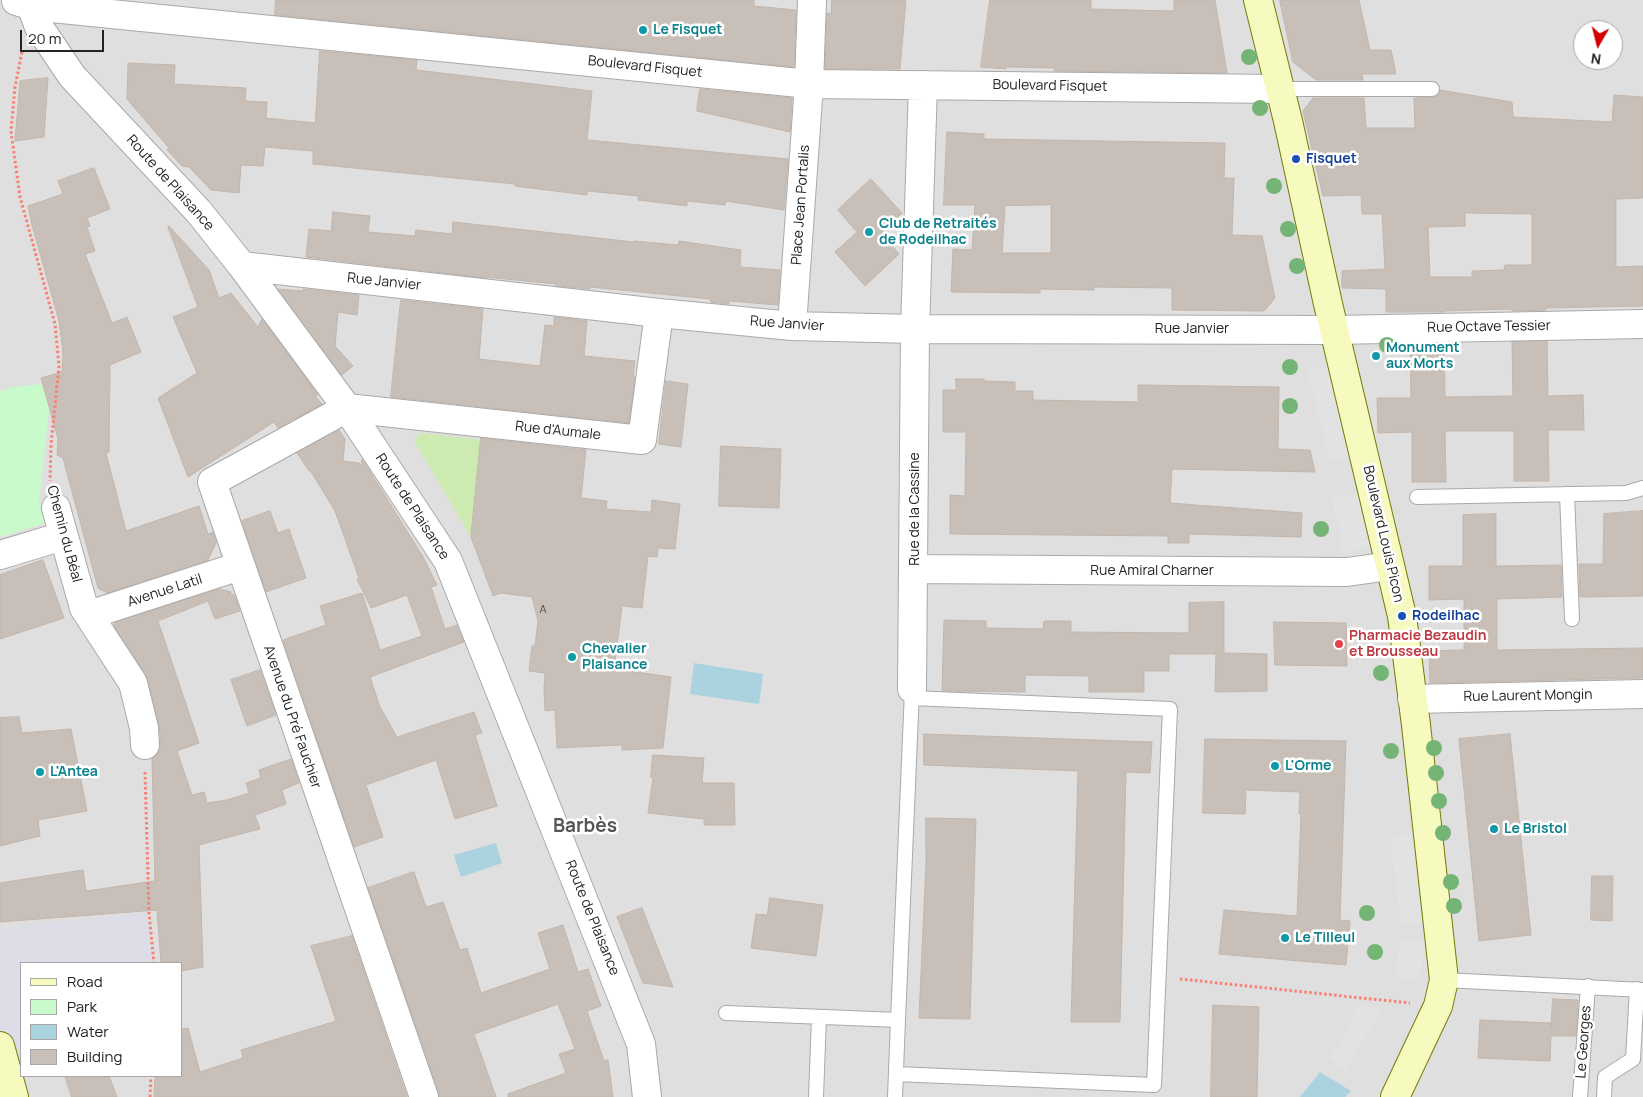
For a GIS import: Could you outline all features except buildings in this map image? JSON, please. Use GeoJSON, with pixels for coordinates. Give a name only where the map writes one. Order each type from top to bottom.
{"type":"FeatureCollection","features":[{"type":"Feature","properties":{"kind":"street","name":"Place Jean Portalis"},"geometry":{"type":"LineString","coordinates":[[792,326],[810,84],[812,0]]}},
{"type":"Feature","properties":{"kind":"street","name":"Boulevard Louis Picon"},"geometry":{"type":"LineString","coordinates":[[1258,0],[1402,616],[1441,993]]}},
{"type":"Feature","properties":{"kind":"street","name":"Boulevard Fisquet"},"geometry":{"type":"LineString","coordinates":[[25,2],[810,84],[1280,89]]}},
{"type":"Feature","properties":{"kind":"street","name":"Route de Plaisance"},"geometry":{"type":"LineString","coordinates":[[25,2],[39,27],[72,76],[198,212],[242,266],[347,408],[448,561],[641,1044],[647,1097]]}},
{"type":"Feature","properties":{"kind":"street"},"geometry":{"type":"LineString","coordinates":[[915,329],[924,85]]}},
{"type":"Feature","properties":{"kind":"street","name":"Rue Janvier"},"geometry":{"type":"LineString","coordinates":[[242,266],[659,313],[792,326],[915,329],[1334,330]]}},
{"type":"Feature","properties":{"kind":"street","name":"Rue d'Aumale"},"geometry":{"type":"LineString","coordinates":[[347,408],[642,440],[659,313]]}},
{"type":"Feature","properties":{"kind":"street","name":"Rue Octave Tessier"},"geometry":{"type":"LineString","coordinates":[[1334,330],[1643,324]]}},
{"type":"Feature","properties":{"kind":"street","name":"Rue de la Cassine"},"geometry":{"type":"LineString","coordinates":[[912,694],[915,329]]}},
{"type":"Feature","properties":{"kind":"street","name":"Avenue du Pré Fauchier"},"geometry":{"type":"LineString","coordinates":[[347,408],[212,482],[424,1097]]}},
{"type":"Feature","properties":{"kind":"street","name":"Chemin du Béal"},"geometry":{"type":"LineString","coordinates":[[56,508],[84,608],[133,683],[144,728],[144,745]]}},
{"type":"Feature","properties":{"kind":"street"},"geometry":{"type":"LineString","coordinates":[[0,555],[64,536]]}},
{"type":"Feature","properties":{"kind":"street","name":"Avenue Latil"},"geometry":{"type":"LineString","coordinates":[[89,615],[240,566]]}},
{"type":"Feature","properties":{"kind":"street","name":"Rue Amiral Charner"},"geometry":{"type":"LineString","coordinates":[[914,569],[1347,572],[1390,566]]}},
{"type":"Feature","properties":{"kind":"street","name":"Rue Laurent Mongin"},"geometry":{"type":"LineString","coordinates":[[1412,699],[1643,694]]}},
{"type":"Feature","properties":{"kind":"street"},"geometry":{"type":"LineString","coordinates":[[1395,1097],[1441,993]]}},
{"type":"Feature","properties":{"kind":"street"},"geometry":{"type":"LineString","coordinates":[[0,1046],[14,1097]]}},
{"type":"Feature","properties":{"kind":"lane"},"geometry":{"type":"LineString","coordinates":[[1280,89],[1432,89]]}},
{"type":"Feature","properties":{"kind":"lane"},"geometry":{"type":"LineString","coordinates":[[1416,497],[1626,493],[1643,488]]}},
{"type":"Feature","properties":{"kind":"lane"},"geometry":{"type":"LineString","coordinates":[[1567,494],[1572,619]]}},
{"type":"Feature","properties":{"kind":"lane"},"geometry":{"type":"LineString","coordinates":[[895,1097],[912,694],[1170,709],[1154,1085],[896,1074]]}},
{"type":"Feature","properties":{"kind":"lane"},"geometry":{"type":"LineString","coordinates":[[1441,993],[1588,986],[1640,989],[1638,1060],[1605,1078],[1604,1097]]}},
{"type":"Feature","properties":{"kind":"lane","name":"Le Georges"},"geometry":{"type":"LineString","coordinates":[[1580,1097],[1588,986]]}},
{"type":"Feature","properties":{"kind":"lane"},"geometry":{"type":"LineString","coordinates":[[726,1013],[898,1020]]}},
{"type":"Feature","properties":{"kind":"lane"},"geometry":{"type":"LineString","coordinates":[[816,1097],[819,1017]]}},
{"type":"Feature","properties":{"kind":"path","name":"Chemin du Béal"},"geometry":{"type":"LineString","coordinates":[[22,51],[14,87],[11,132],[20,197],[55,324],[59,366],[51,445],[50,486],[56,508]]}},
{"type":"Feature","properties":{"kind":"path"},"geometry":{"type":"LineString","coordinates":[[144,745],[149,913],[154,962]]}},
{"type":"Feature","properties":{"kind":"path"},"geometry":{"type":"LineString","coordinates":[[1158,976],[1441,993]]}},
{"type":"Feature","properties":{"kind":"path"},"geometry":{"type":"LineString","coordinates":[[150,1097],[151,1077]]}},
{"type":"Feature","properties":{"kind":"shaded area"},"geometry":{"type":"Polygon","coordinates":[[[0,0],[1643,0],[1643,1097],[0,1097],[0,0]]]}},
{"type":"Feature","properties":{"kind":"shaded area"},"geometry":{"type":"Polygon","coordinates":[[[1328,367],[1350,457],[1329,460],[1308,371],[1328,367]]]}},
{"type":"Feature","properties":{"kind":"shaded area"},"geometry":{"type":"Polygon","coordinates":[[[1360,493],[1373,548],[1343,552],[1332,498],[1360,493]]]}},
{"type":"Feature","properties":{"kind":"shaded area"},"geometry":{"type":"Polygon","coordinates":[[[1413,834],[1425,924],[1401,926],[1390,835],[1413,834]]]}},
{"type":"Feature","properties":{"kind":"shaded area"},"geometry":{"type":"Polygon","coordinates":[[[149,913],[154,962],[20,962],[20,1061],[4,1064],[0,1046],[0,928],[149,913]]]}},
{"type":"Feature","properties":{"kind":"shaded area"},"geometry":{"type":"Polygon","coordinates":[[[1401,939],[1425,943],[1420,980],[1395,977],[1401,939]]]}},
{"type":"Feature","properties":{"kind":"shaded area"},"geometry":{"type":"Polygon","coordinates":[[[1357,1005],[1383,1008],[1345,1070],[1329,1058],[1342,1041],[1357,1005]]]}},
{"type":"Feature","properties":{"kind":"green space"},"geometry":{"type":"Polygon","coordinates":[[[52,383],[39,502],[45,523],[0,537],[0,391],[13,387],[52,383]]]}},
{"type":"Feature","properties":{"kind":"green space"},"geometry":{"type":"Polygon","coordinates":[[[420,433],[481,440],[471,537],[414,441],[420,433]]]}},
{"type":"Feature","properties":{"kind":"water"},"geometry":{"type":"Polygon","coordinates":[[[694,663],[763,674],[759,704],[690,694],[694,663]]]}},
{"type":"Feature","properties":{"kind":"water"},"geometry":{"type":"Polygon","coordinates":[[[496,843],[502,863],[461,877],[454,855],[496,843]]]}},
{"type":"Feature","properties":{"kind":"water"},"geometry":{"type":"Polygon","coordinates":[[[1320,1072],[1351,1091],[1345,1097],[1300,1097],[1320,1072]]]}},
{"type":"Feature","properties":{"kind":"place","name":"Le Fisquet"},"geometry":{"type":"Point","coordinates":[643,30]}},
{"type":"Feature","properties":{"kind":"place","name":"Fisquet"},"geometry":{"type":"Point","coordinates":[1296,159]}},
{"type":"Feature","properties":{"kind":"place","name":"Club de Retraités de Rodeilhac"},"geometry":{"type":"Point","coordinates":[869,232]}},
{"type":"Feature","properties":{"kind":"place","name":"Monument aux Morts"},"geometry":{"type":"Point","coordinates":[1376,356]}},
{"type":"Feature","properties":{"kind":"place","name":"Rodeilhac"},"geometry":{"type":"Point","coordinates":[1402,616]}},
{"type":"Feature","properties":{"kind":"place","name":"Pharmacie Bezaudin et Brousseau"},"geometry":{"type":"Point","coordinates":[1339,644]}},
{"type":"Feature","properties":{"kind":"place","name":"Chevalier Plaisance"},"geometry":{"type":"Point","coordinates":[572,657]}},
{"type":"Feature","properties":{"kind":"place","name":"L'Orme"},"geometry":{"type":"Point","coordinates":[1275,766]}},
{"type":"Feature","properties":{"kind":"place","name":"L'Antea"},"geometry":{"type":"Point","coordinates":[40,772]}},
{"type":"Feature","properties":{"kind":"place","name":"Le Bristol"},"geometry":{"type":"Point","coordinates":[1494,829]}},
{"type":"Feature","properties":{"kind":"place","name":"Le Tilleul"},"geometry":{"type":"Point","coordinates":[1285,938]}},
{"type":"Feature","properties":{"kind":"district","name":"Barbès"},"geometry":{"type":"Point","coordinates":[585,827]}}]}
